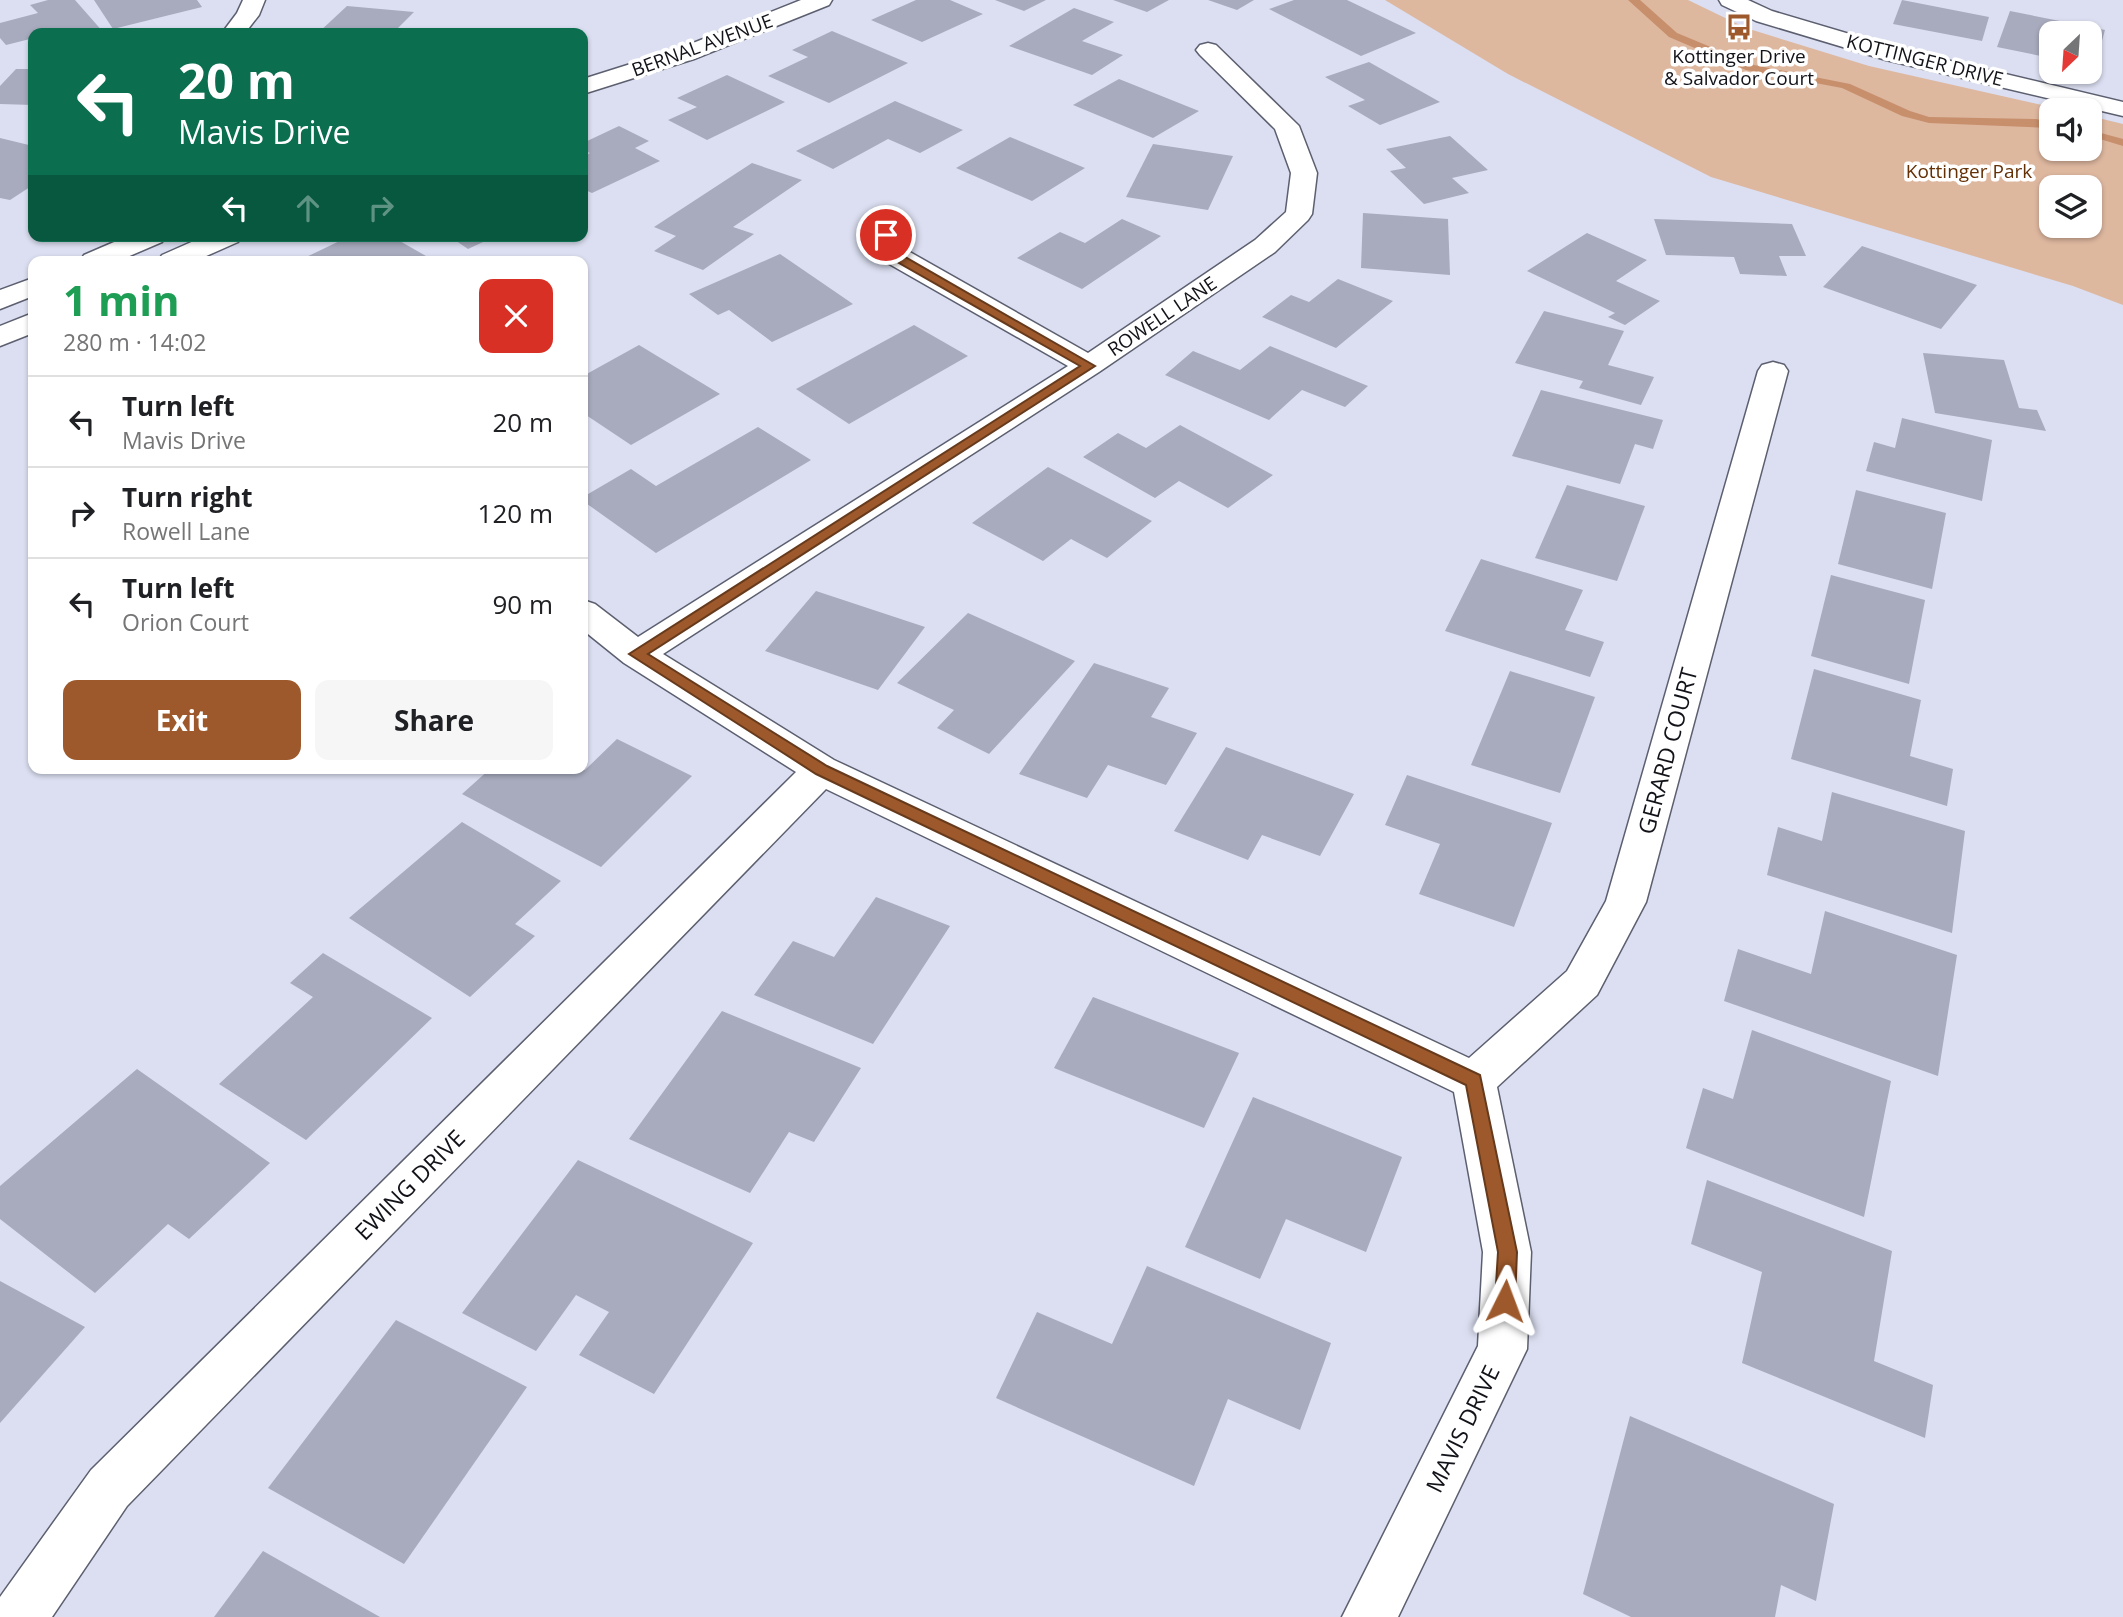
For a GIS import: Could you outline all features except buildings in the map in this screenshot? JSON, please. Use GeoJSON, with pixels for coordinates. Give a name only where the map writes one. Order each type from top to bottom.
{"type":"FeatureCollection","features":[{"type":"Feature","properties":{"kind":"street"},"geometry":{"type":"LineString","coordinates":[[237,28],[248,15],[254,0]]}},
{"type":"Feature","properties":{"kind":"street","name":"BERNAL AVENUE"},"geometry":{"type":"LineString","coordinates":[[588,85],[686,54],[821,0]]}},
{"type":"Feature","properties":{"kind":"street","name":"KOTTINGER DRIVE"},"geometry":{"type":"LineString","coordinates":[[1730,0],[1764,16],[1894,55],[2123,109]]}},
{"type":"Feature","properties":{"kind":"street"},"geometry":{"type":"LineString","coordinates":[[1764,16],[1799,4]]}},
{"type":"Feature","properties":{"kind":"street","name":"ROWELL LANE"},"geometry":{"type":"LineString","coordinates":[[637,654],[1089,366],[1265,246],[1299,214],[1304,173],[1287,126],[1208,50]]}},
{"type":"Feature","properties":{"kind":"street"},"geometry":{"type":"LineString","coordinates":[[886,219],[887,251],[1089,366]]}},
{"type":"Feature","properties":{"kind":"street"},"geometry":{"type":"LineString","coordinates":[[106,256],[138,242]]}},
{"type":"Feature","properties":{"kind":"street"},"geometry":{"type":"LineString","coordinates":[[183,256],[215,242]]}},
{"type":"Feature","properties":{"kind":"street"},"geometry":{"type":"LineString","coordinates":[[0,300],[28,288]]}},
{"type":"Feature","properties":{"kind":"street"},"geometry":{"type":"LineString","coordinates":[[0,337],[28,324]]}},
{"type":"Feature","properties":{"kind":"street","name":"GERARD COURT"},"geometry":{"type":"LineString","coordinates":[[1474,1081],[1582,984],[1626,902],[1773,371]]}},
{"type":"Feature","properties":{"kind":"street"},"geometry":{"type":"LineString","coordinates":[[588,616],[637,654],[821,770],[1474,1081]]}},
{"type":"Feature","properties":{"kind":"street","name":"EWING DRIVE"},"geometry":{"type":"LineString","coordinates":[[19,1617],[109,1488],[821,770]]}},
{"type":"Feature","properties":{"kind":"street","name":"MAVIS DRIVE"},"geometry":{"type":"LineString","coordinates":[[1369,1617],[1502,1349],[1507,1252],[1474,1081]]}},
{"type":"Feature","properties":{"kind":"green space","name":"Kottinger Park"},"geometry":{"type":"Polygon","coordinates":[[[1385,0],[1688,0],[1746,28],[1869,66],[2039,104],[2039,161],[2102,161],[2102,119],[2123,124],[2123,305],[2073,286],[1711,177],[1508,74],[1385,0]]]}},
{"type":"Feature","properties":{"kind":"waterway"},"geometry":{"type":"LineString","coordinates":[[1633,0],[1668,32],[1737,63],[1777,74],[1846,86],[1896,109],[1929,120],[2039,123]]}},
{"type":"Feature","properties":{"kind":"waterway"},"geometry":{"type":"LineString","coordinates":[[2102,137],[2123,143]]}},
{"type":"Feature","properties":{"kind":"place","name":"Kottinger Drive & Salvador Court"},"geometry":{"type":"Point","coordinates":[1739,27]}},
{"type":"Feature","properties":{"kind":"route"},"geometry":{"type":"LineString","coordinates":[[886,235],[887,251],[1089,366],[637,654],[821,770],[1474,1081],[1507,1252],[1505,1301]]}}]}
